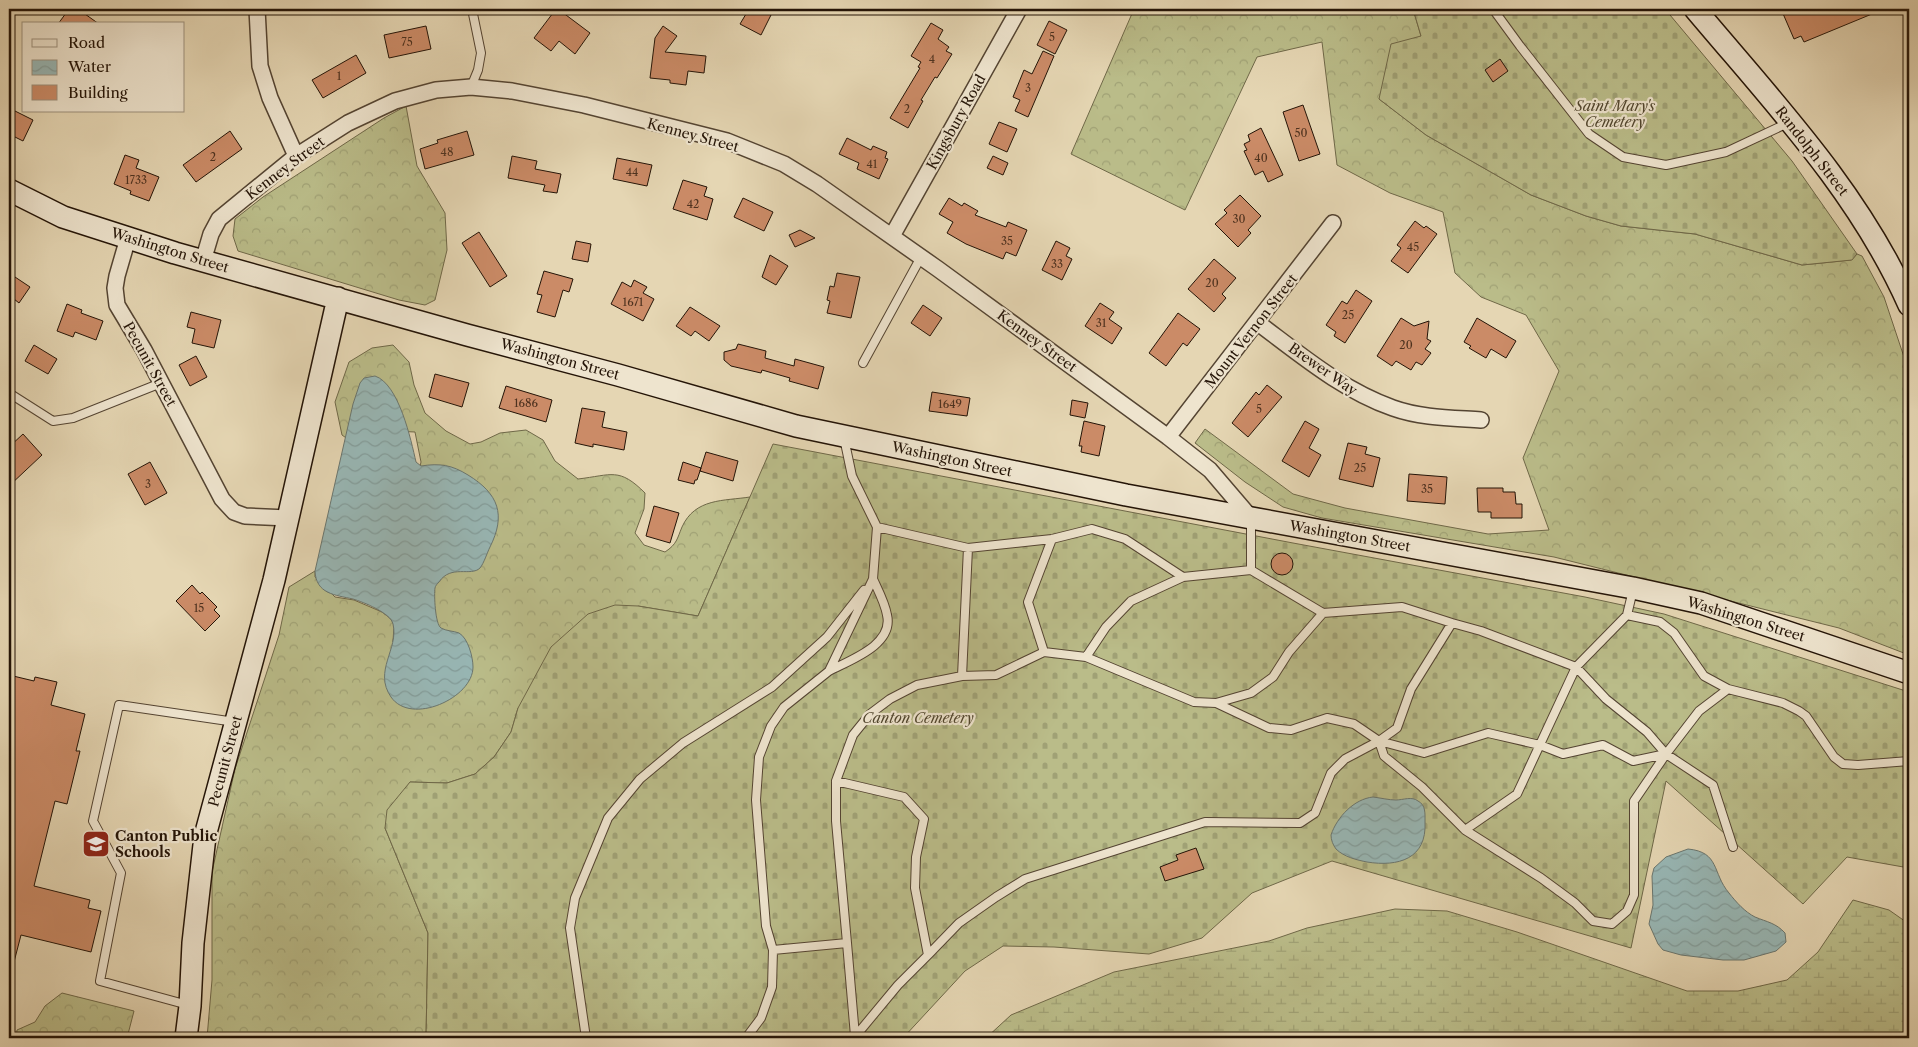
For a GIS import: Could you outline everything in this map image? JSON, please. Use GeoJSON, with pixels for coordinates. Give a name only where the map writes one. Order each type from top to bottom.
{"type":"FeatureCollection","features":[{"type":"Feature","properties":{"kind":"main road","name":"Randolph Street"},"geometry":{"type":"LineString","coordinates":[[1695,9],[1820,159],[1864,220],[1897,278],[1909,305]]}},
{"type":"Feature","properties":{"kind":"main road","name":"Washington Street"},"geometry":{"type":"LineString","coordinates":[[9,190],[63,217],[203,261],[796,426],[1126,496],[1633,588],[1701,603],[1909,673]]}},
{"type":"Feature","properties":{"kind":"main road","name":"Pecunit Street"},"geometry":{"type":"LineString","coordinates":[[186,1038],[190,1006],[193,943],[205,836],[274,580],[304,441],[338,298]]}},
{"type":"Feature","properties":{"kind":"street"},"geometry":{"type":"LineString","coordinates":[[257,9],[260,66],[270,98],[296,156]]}},
{"type":"Feature","properties":{"kind":"street","name":"Kingsbury Road"},"geometry":{"type":"LineString","coordinates":[[892,236],[1019,9]]}},
{"type":"Feature","properties":{"kind":"street","name":"Kenney Street"},"geometry":{"type":"LineString","coordinates":[[203,261],[211,234],[219,219],[296,156],[348,123],[396,101],[436,90],[471,87],[512,91],[584,106],[727,141],[784,164],[817,184],[892,236],[1210,470],[1251,518]]}},
{"type":"Feature","properties":{"kind":"street","name":"Mount Vernon Street"},"geometry":{"type":"LineString","coordinates":[[1168,438],[1333,223]]}},
{"type":"Feature","properties":{"kind":"street","name":"Pecunit Street"},"geometry":{"type":"LineString","coordinates":[[128,238],[117,276],[115,288],[117,304],[222,499],[234,512],[244,516],[288,518]]}},
{"type":"Feature","properties":{"kind":"street","name":"Brewer Way"},"geometry":{"type":"LineString","coordinates":[[1258,323],[1331,377],[1359,394],[1395,409],[1439,417],[1481,420]]}},
{"type":"Feature","properties":{"kind":"lane"},"geometry":{"type":"LineString","coordinates":[[471,87],[478,70],[481,53],[472,9]]}},
{"type":"Feature","properties":{"kind":"lane"},"geometry":{"type":"LineString","coordinates":[[1493,9],[1589,134],[1623,157],[1666,164],[1726,152],[1790,122]]}},
{"type":"Feature","properties":{"kind":"lane"},"geometry":{"type":"LineString","coordinates":[[863,363],[921,257]]}},
{"type":"Feature","properties":{"kind":"lane"},"geometry":{"type":"LineString","coordinates":[[9,392],[53,421],[73,418],[161,383]]}},
{"type":"Feature","properties":{"kind":"lane"},"geometry":{"type":"LineString","coordinates":[[829,671],[873,578],[877,527],[852,476],[843,436]]}},
{"type":"Feature","properties":{"kind":"lane"},"geometry":{"type":"LineString","coordinates":[[1251,518],[1251,570]]}},
{"type":"Feature","properties":{"kind":"lane"},"geometry":{"type":"LineString","coordinates":[[877,527],[968,548],[1052,539],[1092,529],[1125,539],[1183,577]]}},
{"type":"Feature","properties":{"kind":"lane"},"geometry":{"type":"LineString","coordinates":[[1044,652],[1028,602],[1052,539]]}},
{"type":"Feature","properties":{"kind":"lane"},"geometry":{"type":"LineString","coordinates":[[962,676],[968,548]]}},
{"type":"Feature","properties":{"kind":"lane"},"geometry":{"type":"LineString","coordinates":[[1086,657],[1106,627],[1131,601],[1183,577],[1251,570],[1323,613],[1402,607],[1481,630],[1576,667],[1606,699],[1647,732],[1666,754],[1713,785],[1733,848]]}},
{"type":"Feature","properties":{"kind":"lane"},"geometry":{"type":"LineString","coordinates":[[746,1038],[761,1018],[772,987],[773,950],[766,926],[756,800],[759,757],[771,726],[784,707],[829,671],[864,653],[883,638],[887,630],[887,614],[873,578]]}},
{"type":"Feature","properties":{"kind":"lane"},"geometry":{"type":"LineString","coordinates":[[586,1038],[570,928],[574,898],[608,818],[640,779],[683,743],[772,687],[827,637],[873,578]]}},
{"type":"Feature","properties":{"kind":"lane"},"geometry":{"type":"LineString","coordinates":[[1465,830],[1517,794],[1576,667],[1627,615],[1633,588]]}},
{"type":"Feature","properties":{"kind":"lane"},"geometry":{"type":"LineString","coordinates":[[855,1037],[836,821],[836,781],[853,735],[870,714],[890,699],[917,685],[962,676],[996,675],[1044,652],[1086,657],[1194,702],[1216,703],[1251,693],[1273,677],[1290,652],[1323,613]]}},
{"type":"Feature","properties":{"kind":"lane"},"geometry":{"type":"LineString","coordinates":[[1627,615],[1660,622],[1674,633],[1704,676],[1728,689],[1783,703],[1799,711],[1806,716],[1834,757],[1843,764],[1858,765],[1909,760]]}},
{"type":"Feature","properties":{"kind":"lane"},"geometry":{"type":"LineString","coordinates":[[855,1037],[898,985],[959,923],[996,896],[1025,879],[1205,822],[1300,823],[1315,813],[1331,773],[1345,759],[1397,728],[1411,689],[1452,623]]}},
{"type":"Feature","properties":{"kind":"lane"},"geometry":{"type":"LineString","coordinates":[[1379,740],[1384,756],[1422,787],[1465,830],[1541,878],[1575,903],[1593,922],[1612,924],[1627,911],[1634,895],[1634,801],[1666,754],[1699,711],[1728,689]]}},
{"type":"Feature","properties":{"kind":"lane"},"geometry":{"type":"LineString","coordinates":[[1216,703],[1269,728],[1291,730],[1327,718],[1354,724],[1379,740],[1424,753],[1488,733],[1540,745],[1563,754],[1603,745],[1633,761],[1666,754]]}},
{"type":"Feature","properties":{"kind":"lane"},"geometry":{"type":"LineString","coordinates":[[190,1006],[100,981],[122,873],[93,821],[119,704],[235,722]]}},
{"type":"Feature","properties":{"kind":"lane"},"geometry":{"type":"LineString","coordinates":[[836,781],[904,797],[924,819],[916,857],[914,888],[928,955]]}},
{"type":"Feature","properties":{"kind":"lane"},"geometry":{"type":"LineString","coordinates":[[773,950],[847,943]]}},
{"type":"Feature","properties":{"kind":"green space"},"geometry":{"type":"Polygon","coordinates":[[[1134,9],[1413,9],[1421,36],[1379,99],[1426,135],[1531,195],[1586,216],[1621,226],[1695,234],[1802,265],[1851,260],[1857,254],[1862,256],[1884,297],[1909,372],[1909,655],[1839,628],[1554,557],[1322,518],[1283,507],[1245,482],[1195,443],[1205,429],[1293,494],[1345,508],[1488,534],[1549,530],[1523,458],[1559,371],[1526,315],[1481,297],[1455,273],[1443,212],[1390,193],[1337,165],[1322,42],[1257,57],[1185,210],[1071,154],[1134,9]]]}},
{"type":"Feature","properties":{"kind":"green space","name":"Saint Mary's Cemetery"},"geometry":{"type":"Polygon","coordinates":[[[1413,9],[1665,9],[1792,161],[1857,254],[1852,260],[1802,265],[1695,234],[1621,226],[1586,216],[1531,195],[1426,135],[1379,99],[1391,44],[1421,36],[1413,9]]]}},
{"type":"Feature","properties":{"kind":"green space"},"geometry":{"type":"Polygon","coordinates":[[[406,106],[417,166],[445,213],[447,250],[435,300],[425,305],[399,300],[238,251],[233,236],[235,219],[263,197],[384,118],[406,106]]]}},
{"type":"Feature","properties":{"kind":"green space"},"geometry":{"type":"Polygon","coordinates":[[[393,345],[409,362],[414,385],[425,413],[446,431],[470,444],[481,442],[500,433],[526,430],[543,440],[555,461],[578,479],[614,475],[628,479],[636,485],[645,493],[644,509],[635,533],[644,545],[665,552],[674,544],[682,527],[694,511],[711,503],[750,497],[698,616],[638,606],[518,708],[511,732],[494,757],[475,774],[447,783],[410,782],[385,828],[428,933],[426,1038],[207,1038],[212,980],[212,872],[235,769],[279,635],[289,587],[315,571],[315,577],[335,597],[354,600],[382,612],[391,619],[394,625],[393,642],[413,497],[421,462],[415,432],[393,431],[356,445],[342,435],[335,402],[349,362],[372,348],[393,345]]]}},
{"type":"Feature","properties":{"kind":"green space","name":"Canton Cemetery"},"geometry":{"type":"Polygon","coordinates":[[[773,444],[1585,597],[1664,614],[1909,692],[1909,868],[1847,857],[1803,904],[1666,781],[1631,948],[1332,861],[1252,893],[1202,938],[1149,954],[1054,947],[1003,946],[965,971],[903,1038],[426,1038],[428,933],[385,828],[387,810],[410,782],[447,783],[475,774],[494,757],[511,732],[518,708],[551,647],[588,614],[615,605],[638,606],[698,616],[773,444]]]}},
{"type":"Feature","properties":{"kind":"green space"},"geometry":{"type":"Polygon","coordinates":[[[1853,900],[1889,910],[1909,924],[1909,1038],[986,1038],[1011,1015],[1114,972],[1269,941],[1307,928],[1395,909],[1447,911],[1517,932],[1687,991],[1738,991],[1787,980],[1818,952],[1853,900]]]}},
{"type":"Feature","properties":{"kind":"green space"},"geometry":{"type":"Polygon","coordinates":[[[62,993],[134,1011],[127,1038],[16,1038],[17,1030],[35,1022],[45,1006],[62,993]]]}},
{"type":"Feature","properties":{"kind":"water"},"geometry":{"type":"Polygon","coordinates":[[[375,376],[383,381],[391,390],[397,401],[403,414],[416,462],[421,466],[440,465],[457,469],[479,482],[493,498],[497,506],[498,525],[480,568],[471,571],[449,573],[435,587],[437,621],[441,628],[462,635],[469,648],[473,667],[470,678],[463,689],[452,698],[426,708],[412,709],[400,705],[391,697],[386,687],[385,669],[394,633],[391,620],[370,605],[328,592],[319,585],[316,579],[315,571],[353,404],[360,383],[364,378],[375,376]]]}},
{"type":"Feature","properties":{"kind":"water"},"geometry":{"type":"Polygon","coordinates":[[[1373,797],[1393,800],[1413,799],[1424,807],[1424,835],[1421,845],[1408,858],[1389,863],[1367,862],[1347,856],[1339,852],[1334,846],[1331,835],[1337,822],[1353,805],[1366,798],[1373,797]]]}},
{"type":"Feature","properties":{"kind":"water"},"geometry":{"type":"Polygon","coordinates":[[[1688,849],[1706,854],[1711,859],[1729,893],[1744,910],[1782,930],[1785,933],[1786,942],[1776,951],[1744,960],[1723,960],[1681,955],[1663,950],[1658,944],[1649,924],[1653,905],[1652,876],[1654,868],[1666,857],[1688,849]]]}},
{"type":"Feature","properties":{"kind":"building"},"geometry":{"type":"Polygon","coordinates":[[[69,9],[78,9],[96,22],[59,22],[69,9]]]}},
{"type":"Feature","properties":{"kind":"building"},"geometry":{"type":"Polygon","coordinates":[[[556,9],[590,33],[575,54],[559,41],[551,51],[534,38],[556,9]]]}},
{"type":"Feature","properties":{"kind":"building"},"geometry":{"type":"Polygon","coordinates":[[[749,9],[774,9],[761,35],[740,24],[749,9]]]}},
{"type":"Feature","properties":{"kind":"building"},"geometry":{"type":"Polygon","coordinates":[[[1781,9],[1884,9],[1804,42],[1801,36],[1794,39],[1781,9]]]}},
{"type":"Feature","properties":{"kind":"building"},"geometry":{"type":"Polygon","coordinates":[[[1049,21],[1067,30],[1055,54],[1037,45],[1049,21]]]}},
{"type":"Feature","properties":{"kind":"building"},"geometry":{"type":"Polygon","coordinates":[[[931,23],[943,30],[938,39],[949,47],[946,51],[952,54],[921,100],[923,101],[908,128],[890,118],[920,68],[918,67],[921,62],[911,56],[931,23]]]}},
{"type":"Feature","properties":{"kind":"building"},"geometry":{"type":"Polygon","coordinates":[[[426,26],[431,49],[389,58],[384,35],[426,26]]]}},
{"type":"Feature","properties":{"kind":"building"},"geometry":{"type":"Polygon","coordinates":[[[663,26],[677,36],[665,52],[706,56],[704,73],[688,71],[686,85],[670,83],[670,80],[650,78],[655,38],[663,26]]]}},
{"type":"Feature","properties":{"kind":"building"},"geometry":{"type":"Polygon","coordinates":[[[1043,51],[1054,56],[1028,117],[1015,111],[1020,100],[1013,97],[1024,70],[1032,74],[1043,51]]]}},
{"type":"Feature","properties":{"kind":"building"},"geometry":{"type":"Polygon","coordinates":[[[356,55],[366,73],[323,98],[312,80],[356,55]]]}},
{"type":"Feature","properties":{"kind":"building"},"geometry":{"type":"Polygon","coordinates":[[[1500,59],[1508,71],[1493,82],[1485,70],[1500,59]]]}},
{"type":"Feature","properties":{"kind":"building"},"geometry":{"type":"Polygon","coordinates":[[[1303,105],[1320,154],[1299,161],[1283,112],[1303,105]]]}},
{"type":"Feature","properties":{"kind":"building"},"geometry":{"type":"Polygon","coordinates":[[[9,108],[33,120],[23,141],[9,134],[9,108]]]}},
{"type":"Feature","properties":{"kind":"building"},"geometry":{"type":"Polygon","coordinates":[[[999,122],[1017,129],[1007,152],[989,144],[999,122]]]}},
{"type":"Feature","properties":{"kind":"building"},"geometry":{"type":"Polygon","coordinates":[[[1261,128],[1283,175],[1268,182],[1263,171],[1255,175],[1244,151],[1247,150],[1244,144],[1250,141],[1248,135],[1261,128]]]}},
{"type":"Feature","properties":{"kind":"building"},"geometry":{"type":"Polygon","coordinates":[[[230,131],[242,149],[196,182],[183,165],[230,131]]]}},
{"type":"Feature","properties":{"kind":"building"},"geometry":{"type":"Polygon","coordinates":[[[467,131],[474,155],[425,169],[420,149],[438,143],[437,140],[467,131]]]}},
{"type":"Feature","properties":{"kind":"building"},"geometry":{"type":"Polygon","coordinates":[[[847,138],[871,150],[873,146],[887,152],[885,158],[888,159],[879,179],[857,169],[859,163],[839,154],[847,138]]]}},
{"type":"Feature","properties":{"kind":"building"},"geometry":{"type":"Polygon","coordinates":[[[125,155],[139,160],[136,168],[159,177],[149,201],[130,194],[131,191],[114,184],[125,155]]]}},
{"type":"Feature","properties":{"kind":"building"},"geometry":{"type":"Polygon","coordinates":[[[512,156],[537,161],[535,169],[561,174],[557,193],[543,191],[545,185],[508,178],[512,156]]]}},
{"type":"Feature","properties":{"kind":"building"},"geometry":{"type":"Polygon","coordinates":[[[993,156],[1008,163],[1003,175],[987,168],[993,156]]]}},
{"type":"Feature","properties":{"kind":"building"},"geometry":{"type":"Polygon","coordinates":[[[617,158],[652,165],[647,186],[613,179],[617,158]]]}},
{"type":"Feature","properties":{"kind":"building"},"geometry":{"type":"Polygon","coordinates":[[[683,180],[707,187],[704,196],[713,199],[707,220],[673,209],[683,180]]]}},
{"type":"Feature","properties":{"kind":"building"},"geometry":{"type":"Polygon","coordinates":[[[1240,195],[1261,216],[1248,230],[1251,233],[1238,247],[1215,224],[1227,213],[1224,210],[1240,195]]]}},
{"type":"Feature","properties":{"kind":"building"},"geometry":{"type":"Polygon","coordinates":[[[743,198],[773,212],[764,231],[734,217],[743,198]]]}},
{"type":"Feature","properties":{"kind":"building"},"geometry":{"type":"Polygon","coordinates":[[[949,198],[962,206],[964,203],[978,211],[975,215],[1006,227],[1008,222],[1027,230],[1016,256],[1006,252],[1003,259],[966,244],[947,233],[953,222],[939,214],[949,198]]]}},
{"type":"Feature","properties":{"kind":"building"},"geometry":{"type":"Polygon","coordinates":[[[1415,221],[1437,234],[1408,273],[1391,261],[1401,248],[1397,245],[1415,221]]]}},
{"type":"Feature","properties":{"kind":"building"},"geometry":{"type":"Polygon","coordinates":[[[800,230],[815,238],[795,247],[789,235],[800,230]]]}},
{"type":"Feature","properties":{"kind":"building"},"geometry":{"type":"Polygon","coordinates":[[[479,232],[507,276],[490,287],[462,243],[479,232]]]}},
{"type":"Feature","properties":{"kind":"building"},"geometry":{"type":"Polygon","coordinates":[[[576,241],[591,244],[588,262],[572,259],[576,241]]]}},
{"type":"Feature","properties":{"kind":"building"},"geometry":{"type":"Polygon","coordinates":[[[1056,241],[1070,248],[1066,256],[1072,259],[1062,280],[1042,270],[1056,241]]]}},
{"type":"Feature","properties":{"kind":"building"},"geometry":{"type":"Polygon","coordinates":[[[770,255],[788,266],[776,285],[762,277],[770,255]]]}},
{"type":"Feature","properties":{"kind":"building"},"geometry":{"type":"Polygon","coordinates":[[[1214,259],[1236,278],[1222,294],[1226,298],[1214,312],[1188,289],[1214,259]]]}},
{"type":"Feature","properties":{"kind":"building"},"geometry":{"type":"Polygon","coordinates":[[[544,271],[573,279],[569,292],[563,290],[555,317],[537,312],[542,295],[537,294],[544,271]]]}},
{"type":"Feature","properties":{"kind":"building"},"geometry":{"type":"Polygon","coordinates":[[[9,273],[30,287],[19,303],[9,295],[9,273]]]}},
{"type":"Feature","properties":{"kind":"building"},"geometry":{"type":"Polygon","coordinates":[[[837,273],[860,277],[851,318],[827,313],[830,301],[827,300],[830,286],[834,287],[837,273]]]}},
{"type":"Feature","properties":{"kind":"building"},"geometry":{"type":"Polygon","coordinates":[[[634,280],[647,287],[643,293],[654,299],[643,321],[611,304],[622,282],[631,287],[634,280]]]}},
{"type":"Feature","properties":{"kind":"building"},"geometry":{"type":"Polygon","coordinates":[[[1356,290],[1372,301],[1345,343],[1334,336],[1336,332],[1326,325],[1342,301],[1347,304],[1356,290]]]}},
{"type":"Feature","properties":{"kind":"building"},"geometry":{"type":"Polygon","coordinates":[[[1100,303],[1114,312],[1109,319],[1122,328],[1112,344],[1085,326],[1100,303]]]}},
{"type":"Feature","properties":{"kind":"building"},"geometry":{"type":"Polygon","coordinates":[[[67,304],[82,310],[81,313],[103,321],[96,340],[75,332],[73,337],[57,331],[67,304]]]}},
{"type":"Feature","properties":{"kind":"building"},"geometry":{"type":"Polygon","coordinates":[[[923,305],[942,318],[930,336],[911,323],[923,305]]]}},
{"type":"Feature","properties":{"kind":"building"},"geometry":{"type":"Polygon","coordinates":[[[690,307],[720,326],[709,341],[695,331],[691,336],[676,326],[690,307]]]}},
{"type":"Feature","properties":{"kind":"building"},"geometry":{"type":"Polygon","coordinates":[[[191,312],[221,320],[214,348],[192,343],[195,329],[187,327],[191,312]]]}},
{"type":"Feature","properties":{"kind":"building"},"geometry":{"type":"Polygon","coordinates":[[[1178,313],[1200,329],[1187,346],[1183,343],[1166,366],[1149,353],[1178,313]]]}},
{"type":"Feature","properties":{"kind":"building"},"geometry":{"type":"Polygon","coordinates":[[[1401,318],[1414,326],[1429,321],[1427,339],[1431,341],[1425,349],[1431,353],[1422,365],[1416,362],[1411,370],[1396,361],[1392,366],[1377,356],[1401,318]]]}},
{"type":"Feature","properties":{"kind":"building"},"geometry":{"type":"Polygon","coordinates":[[[1477,318],[1516,341],[1506,358],[1491,349],[1486,358],[1469,348],[1471,346],[1464,342],[1477,318]]]}},
{"type":"Feature","properties":{"kind":"building"},"geometry":{"type":"Polygon","coordinates":[[[738,344],[766,351],[765,358],[794,366],[795,359],[824,367],[818,389],[789,381],[790,378],[762,370],[761,373],[731,366],[724,360],[724,352],[736,349],[738,344]]]}},
{"type":"Feature","properties":{"kind":"building"},"geometry":{"type":"Polygon","coordinates":[[[34,345],[57,359],[48,374],[25,361],[34,345]]]}},
{"type":"Feature","properties":{"kind":"building"},"geometry":{"type":"Polygon","coordinates":[[[196,356],[207,377],[190,386],[179,365],[196,356]]]}},
{"type":"Feature","properties":{"kind":"building"},"geometry":{"type":"Polygon","coordinates":[[[435,374],[469,383],[462,407],[429,397],[435,374]]]}},
{"type":"Feature","properties":{"kind":"building"},"geometry":{"type":"Polygon","coordinates":[[[1267,385],[1282,397],[1248,437],[1232,423],[1256,392],[1259,395],[1267,385]]]}},
{"type":"Feature","properties":{"kind":"building"},"geometry":{"type":"Polygon","coordinates":[[[506,386],[552,400],[546,422],[499,408],[506,386]]]}},
{"type":"Feature","properties":{"kind":"building"},"geometry":{"type":"Polygon","coordinates":[[[932,392],[970,398],[967,416],[929,411],[932,392]]]}},
{"type":"Feature","properties":{"kind":"building"},"geometry":{"type":"Polygon","coordinates":[[[1072,400],[1088,403],[1085,418],[1070,415],[1072,400]]]}},
{"type":"Feature","properties":{"kind":"building"},"geometry":{"type":"Polygon","coordinates":[[[582,408],[605,412],[602,427],[627,432],[624,450],[593,444],[593,447],[575,443],[582,408]]]}},
{"type":"Feature","properties":{"kind":"building"},"geometry":{"type":"Polygon","coordinates":[[[1084,421],[1105,426],[1099,456],[1081,452],[1082,446],[1079,446],[1084,421]]]}},
{"type":"Feature","properties":{"kind":"building"},"geometry":{"type":"Polygon","coordinates":[[[1305,421],[1319,429],[1309,448],[1321,455],[1309,477],[1282,461],[1305,421]]]}},
{"type":"Feature","properties":{"kind":"building"},"geometry":{"type":"Polygon","coordinates":[[[23,434],[42,455],[9,486],[9,447],[23,434]]]}},
{"type":"Feature","properties":{"kind":"building"},"geometry":{"type":"Polygon","coordinates":[[[1348,443],[1367,447],[1365,454],[1380,458],[1373,487],[1339,479],[1348,443]]]}},
{"type":"Feature","properties":{"kind":"building"},"geometry":{"type":"Polygon","coordinates":[[[706,452],[738,461],[733,481],[700,471],[706,452]]]}},
{"type":"Feature","properties":{"kind":"building"},"geometry":{"type":"Polygon","coordinates":[[[150,462],[167,493],[145,505],[128,474],[150,462]]]}},
{"type":"Feature","properties":{"kind":"building"},"geometry":{"type":"Polygon","coordinates":[[[683,462],[701,468],[694,484],[678,480],[683,462]]]}},
{"type":"Feature","properties":{"kind":"building"},"geometry":{"type":"Polygon","coordinates":[[[1409,474],[1447,477],[1445,504],[1407,501],[1409,474]]]}},
{"type":"Feature","properties":{"kind":"building"},"geometry":{"type":"Polygon","coordinates":[[[1477,488],[1503,488],[1503,492],[1515,492],[1516,504],[1522,504],[1522,518],[1491,518],[1491,512],[1478,512],[1477,488]]]}},
{"type":"Feature","properties":{"kind":"building"},"geometry":{"type":"Polygon","coordinates":[[[654,506],[679,513],[670,543],[646,536],[654,506]]]}},
{"type":"Feature","properties":{"kind":"building"},"geometry":{"type":"Polygon","coordinates":[[[1282,553],[1290,556],[1293,564],[1290,572],[1282,575],[1274,572],[1271,564],[1274,556],[1282,553]]]}},
{"type":"Feature","properties":{"kind":"building"},"geometry":{"type":"Polygon","coordinates":[[[192,585],[217,607],[214,610],[220,616],[205,631],[176,601],[192,585]]]}},
{"type":"Feature","properties":{"kind":"building"},"geometry":{"type":"Polygon","coordinates":[[[9,675],[34,681],[35,677],[57,682],[51,705],[85,714],[76,751],[80,751],[67,804],[55,801],[34,886],[90,900],[88,908],[101,911],[91,952],[21,935],[14,962],[9,962],[9,724],[12,710],[9,709],[9,675]]]}},
{"type":"Feature","properties":{"kind":"building"},"geometry":{"type":"Polygon","coordinates":[[[1196,848],[1204,869],[1165,881],[1160,867],[1178,860],[1176,855],[1196,848]]]}},
{"type":"Feature","properties":{"kind":"place","name":"Canton Public Schools"},"geometry":{"type":"Point","coordinates":[96,844]}}]}
